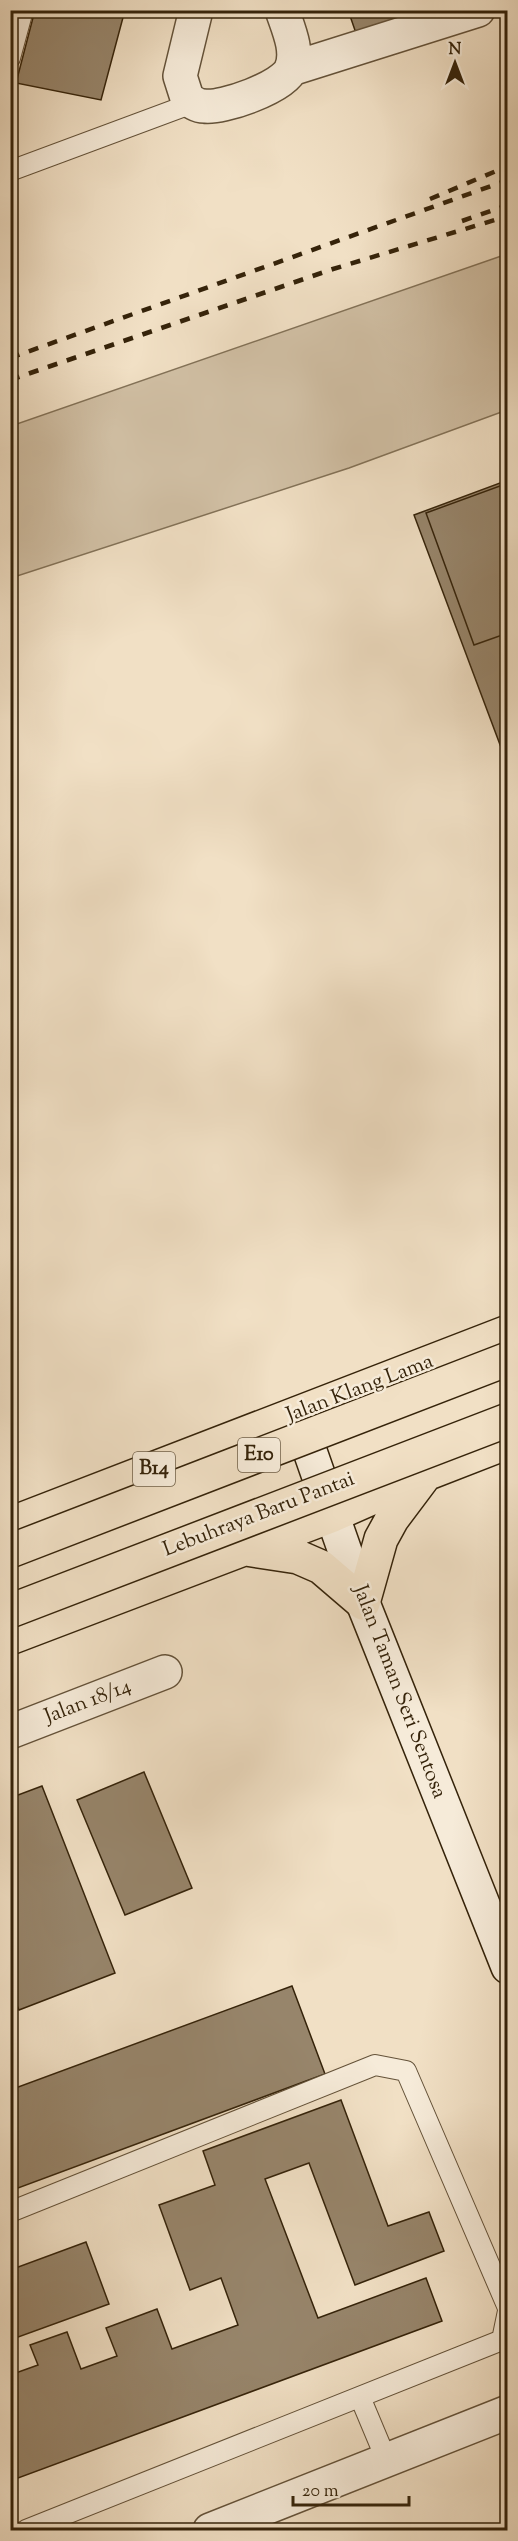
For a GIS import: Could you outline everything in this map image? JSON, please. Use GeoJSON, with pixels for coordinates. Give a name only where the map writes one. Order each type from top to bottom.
{"type":"FeatureCollection","features":[{"type":"Feature","properties":{"kind":"main road","name":"Jalan Klang Lama"},"geometry":{"type":"LineString","coordinates":[[10,1524],[507,1332]]}},
{"type":"Feature","properties":{"kind":"main road","name":"E10"},"geometry":{"type":"LineString","coordinates":[[10,1551],[507,1359]]}},
{"type":"Feature","properties":{"kind":"main road","name":"Lebuhraya Baru Pantai"},"geometry":{"type":"LineString","coordinates":[[10,1611],[507,1420]]}},
{"type":"Feature","properties":{"kind":"main road"},"geometry":{"type":"LineString","coordinates":[[10,1638],[333,1515],[426,1474],[507,1442]]}},
{"type":"Feature","properties":{"kind":"main road"},"geometry":{"type":"LineString","coordinates":[[244,1549],[298,1557],[321,1567],[363,1603],[381,1539],[392,1519],[426,1474]]}},
{"type":"Feature","properties":{"kind":"street"},"geometry":{"type":"LineString","coordinates":[[196,10],[180,76],[187,98],[203,106],[223,105],[277,84],[291,69],[472,12]]}},
{"type":"Feature","properties":{"kind":"street"},"geometry":{"type":"LineString","coordinates":[[282,10],[293,50],[291,69]]}},
{"type":"Feature","properties":{"kind":"street","name":"Jalan Taman Seri Sentosa"},"geometry":{"type":"LineString","coordinates":[[297,1414],[363,1603],[507,1967]]}},
{"type":"Feature","properties":{"kind":"street","name":"Jalan 18/14"},"geometry":{"type":"LineString","coordinates":[[10,1732],[165,1672]]}},
{"type":"Feature","properties":{"kind":"street"},"geometry":{"type":"LineString","coordinates":[[210,2530],[507,2412]]}},
{"type":"Feature","properties":{"kind":"lane"},"geometry":{"type":"LineString","coordinates":[[10,58],[23,10]]}},
{"type":"Feature","properties":{"kind":"lane"},"geometry":{"type":"LineString","coordinates":[[10,171],[193,103]]}},
{"type":"Feature","properties":{"kind":"lane"},"geometry":{"type":"LineString","coordinates":[[10,2212],[375,2065],[406,2071],[507,2309],[502,2340],[26,2530]]}},
{"type":"Feature","properties":{"kind":"lane"},"geometry":{"type":"LineString","coordinates":[[360,2397],[386,2459]]}},
{"type":"Feature","properties":{"kind":"shaded area"},"geometry":{"type":"Polygon","coordinates":[[[507,254],[507,410],[349,468],[11,578],[11,426],[507,254]]]}},
{"type":"Feature","properties":{"kind":"building"},"geometry":{"type":"Polygon","coordinates":[[[35,10],[125,10],[101,100],[16,83],[35,10]]]}},
{"type":"Feature","properties":{"kind":"building"},"geometry":{"type":"Polygon","coordinates":[[[348,10],[422,10],[358,39],[348,10]]]}},
{"type":"Feature","properties":{"kind":"building"},"geometry":{"type":"Polygon","coordinates":[[[508,480],[508,766],[414,515],[508,480]]]}},
{"type":"Feature","properties":{"kind":"building"},"geometry":{"type":"Polygon","coordinates":[[[508,483],[508,633],[474,645],[426,513],[508,483]]]}},
{"type":"Feature","properties":{"kind":"building"},"geometry":{"type":"Polygon","coordinates":[[[144,1772],[192,1888],[125,1915],[77,1800],[144,1772]]]}},
{"type":"Feature","properties":{"kind":"building"},"geometry":{"type":"Polygon","coordinates":[[[42,1786],[115,1973],[19,2010],[10,1989],[10,1798],[42,1786]]]}},
{"type":"Feature","properties":{"kind":"building"},"geometry":{"type":"Polygon","coordinates":[[[292,1986],[325,2074],[10,2191],[10,2090],[292,1986]]]}},
{"type":"Feature","properties":{"kind":"building"},"geometry":{"type":"Polygon","coordinates":[[[341,2100],[388,2226],[429,2212],[444,2251],[355,2285],[309,2163],[265,2179],[318,2318],[426,2278],[442,2321],[10,2481],[10,2375],[38,2365],[30,2345],[67,2332],[81,2369],[117,2356],[106,2328],[157,2309],[172,2349],[238,2325],[221,2278],[190,2290],[159,2205],[215,2185],[203,2151],[341,2100]]]}},
{"type":"Feature","properties":{"kind":"building"},"geometry":{"type":"Polygon","coordinates":[[[86,2242],[109,2304],[10,2340],[10,2270],[86,2242]]]}},
{"type":"Feature","properties":{"kind":"railway"},"geometry":{"type":"LineString","coordinates":[[430,199],[508,166]]}},
{"type":"Feature","properties":{"kind":"railway"},"geometry":{"type":"LineString","coordinates":[[10,358],[508,180]]}},
{"type":"Feature","properties":{"kind":"railway"},"geometry":{"type":"LineString","coordinates":[[462,221],[508,205]]}},
{"type":"Feature","properties":{"kind":"railway"},"geometry":{"type":"LineString","coordinates":[[10,380],[333,269],[508,216]]}}]}
